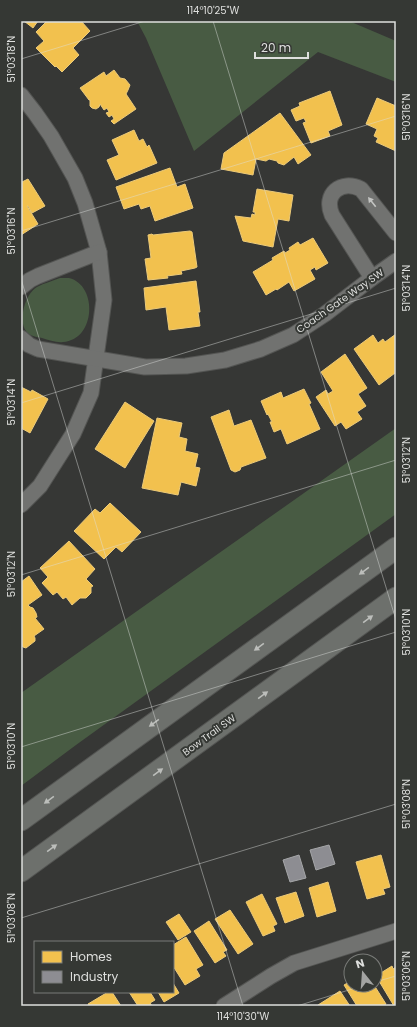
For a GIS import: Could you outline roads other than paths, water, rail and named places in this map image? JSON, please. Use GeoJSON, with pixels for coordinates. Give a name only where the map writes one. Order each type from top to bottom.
{"type":"FeatureCollection","features":[{"type":"Feature","properties":{"kind":"main road"},"geometry":{"type":"LineString","coordinates":[[21,820],[396,548]]}},
{"type":"Feature","properties":{"kind":"main road","name":"Bow Trail SW"},"geometry":{"type":"LineString","coordinates":[[21,871],[396,598]]}},
{"type":"Feature","properties":{"kind":"street"},"geometry":{"type":"LineString","coordinates":[[21,95],[51,136],[75,178],[85,203],[99,252],[104,300],[92,393],[73,434],[40,486],[21,505]]}},
{"type":"Feature","properties":{"kind":"street"},"geometry":{"type":"LineString","coordinates":[[372,278],[332,215],[329,204],[330,199],[336,190],[342,186],[349,185],[361,189],[396,233]]}},
{"type":"Feature","properties":{"kind":"street"},"geometry":{"type":"LineString","coordinates":[[21,287],[38,276],[99,252]]}},
{"type":"Feature","properties":{"kind":"street","name":"Coach Gate Way SW"},"geometry":{"type":"LineString","coordinates":[[21,338],[29,346],[38,349],[96,360],[145,367],[186,366],[225,360],[261,349],[293,334],[325,314],[396,261]]}},
{"type":"Feature","properties":{"kind":"street"},"geometry":{"type":"LineString","coordinates":[[224,1006],[294,963],[396,931]]}}]}
